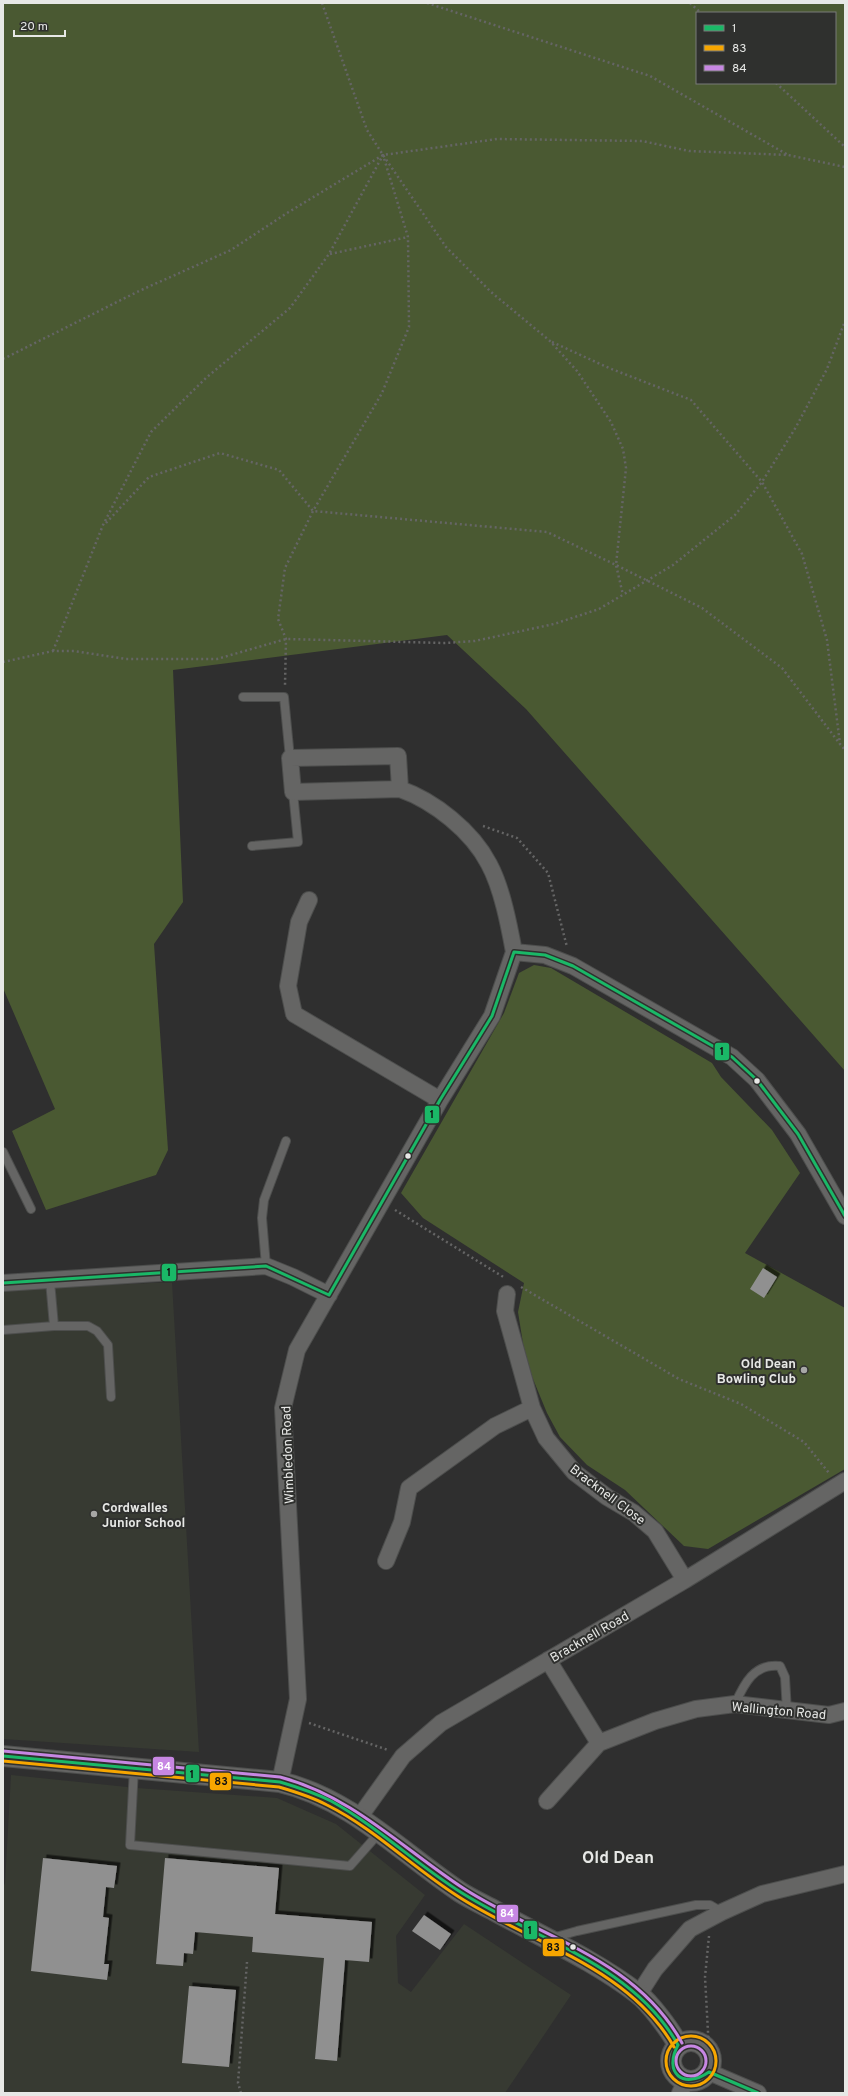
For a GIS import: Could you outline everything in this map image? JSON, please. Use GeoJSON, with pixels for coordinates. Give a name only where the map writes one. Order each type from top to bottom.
{"type":"FeatureCollection","features":[{"type":"Feature","properties":{"kind":"street"},"geometry":{"type":"LineString","coordinates":[[400,788],[398,756],[290,758],[293,792],[400,788],[412,793],[460,825],[489,864],[507,915],[514,952],[545,955],[573,966],[732,1057],[757,1080],[798,1134],[845,1216]]}},
{"type":"Feature","properties":{"kind":"street"},"geometry":{"type":"LineString","coordinates":[[309,900],[299,922],[288,986],[294,1014],[440,1100]]}},
{"type":"Feature","properties":{"kind":"street","name":"Wimbledon Road"},"geometry":{"type":"LineString","coordinates":[[280,1782],[298,1699],[283,1408],[297,1350],[383,1203],[440,1100],[492,1016],[514,952]]}},
{"type":"Feature","properties":{"kind":"street"},"geometry":{"type":"LineString","coordinates":[[3,1283],[266,1266],[293,1277],[329,1295]]}},
{"type":"Feature","properties":{"kind":"street","name":"Bracknell Close"},"geometry":{"type":"LineString","coordinates":[[507,1286],[505,1311],[532,1408],[546,1438],[574,1472],[607,1497],[634,1513],[655,1531],[685,1580]]}},
{"type":"Feature","properties":{"kind":"street"},"geometry":{"type":"LineString","coordinates":[[386,1561],[402,1522],[409,1488],[496,1426],[532,1408]]}},
{"type":"Feature","properties":{"kind":"street","name":"Bracknell Road"},"geometry":{"type":"LineString","coordinates":[[358,1819],[403,1756],[441,1723],[685,1580],[841,1484]]}},
{"type":"Feature","properties":{"kind":"street"},"geometry":{"type":"LineString","coordinates":[[548,1660],[599,1742]]}},
{"type":"Feature","properties":{"kind":"street","name":"Wallington Road"},"geometry":{"type":"LineString","coordinates":[[547,1801],[599,1742],[655,1721],[696,1709],[735,1704],[787,1712],[828,1715],[845,1711]]}},
{"type":"Feature","properties":{"kind":"street"},"geometry":{"type":"LineString","coordinates":[[3,1756],[45,1761],[134,1767],[280,1782],[302,1787],[330,1801],[358,1819],[461,1892],[612,1975],[639,1994],[673,2034],[678,2045]]}},
{"type":"Feature","properties":{"kind":"street"},"geometry":{"type":"LineString","coordinates":[[639,1994],[655,1969],[690,1930],[716,1915],[762,1894],[845,1874]]}},
{"type":"Feature","properties":{"kind":"street"},"geometry":{"type":"LineString","coordinates":[[688,2041],[702,2043],[709,2051],[712,2062],[709,2072],[696,2081],[683,2087],[672,2068],[671,2060],[673,2052],[678,2045],[688,2041]]}},
{"type":"Feature","properties":{"kind":"street"},"geometry":{"type":"LineString","coordinates":[[709,2072],[758,2093]]}},
{"type":"Feature","properties":{"kind":"lane"},"geometry":{"type":"LineString","coordinates":[[243,697],[284,697],[290,758]]}},
{"type":"Feature","properties":{"kind":"lane"},"geometry":{"type":"LineString","coordinates":[[252,846],[298,842],[293,792]]}},
{"type":"Feature","properties":{"kind":"lane"},"geometry":{"type":"LineString","coordinates":[[266,1266],[262,1218],[264,1200],[286,1141]]}},
{"type":"Feature","properties":{"kind":"lane"},"geometry":{"type":"LineString","coordinates":[[3,1152],[31,1209]]}},
{"type":"Feature","properties":{"kind":"lane"},"geometry":{"type":"LineString","coordinates":[[50,1281],[54,1326]]}},
{"type":"Feature","properties":{"kind":"lane"},"geometry":{"type":"LineString","coordinates":[[3,1330],[54,1326],[88,1326],[97,1331],[108,1346],[110,1397]]}},
{"type":"Feature","properties":{"kind":"lane"},"geometry":{"type":"LineString","coordinates":[[735,1704],[744,1683],[758,1670],[770,1665],[780,1666],[786,1677],[787,1712]]}},
{"type":"Feature","properties":{"kind":"lane"},"geometry":{"type":"LineString","coordinates":[[134,1767],[130,1845],[350,1866],[379,1833]]}},
{"type":"Feature","properties":{"kind":"lane"},"geometry":{"type":"LineString","coordinates":[[547,1940],[577,1931],[696,1905],[710,1905],[716,1915]]}},
{"type":"Feature","properties":{"kind":"path"},"geometry":{"type":"LineString","coordinates":[[322,3],[367,130],[446,247],[492,292],[550,341],[577,371],[611,422],[623,449],[626,468],[616,565],[623,595]]}},
{"type":"Feature","properties":{"kind":"path"},"geometry":{"type":"LineString","coordinates":[[427,3],[650,76],[788,155]]}},
{"type":"Feature","properties":{"kind":"path"},"geometry":{"type":"LineString","coordinates":[[690,3],[700,12]]}},
{"type":"Feature","properties":{"kind":"path"},"geometry":{"type":"LineString","coordinates":[[777,84],[845,147]]}},
{"type":"Feature","properties":{"kind":"path"},"geometry":{"type":"LineString","coordinates":[[3,359],[138,291],[231,250],[287,213],[383,155],[497,139],[642,141],[689,151],[788,155],[845,167]]}},
{"type":"Feature","properties":{"kind":"path"},"geometry":{"type":"LineString","coordinates":[[284,697],[286,639],[278,619],[285,568],[313,511],[382,393],[409,327],[408,237],[383,155]]}},
{"type":"Feature","properties":{"kind":"path"},"geometry":{"type":"LineString","coordinates":[[53,651],[103,525],[151,432],[208,377],[290,308],[330,254],[383,155]]}},
{"type":"Feature","properties":{"kind":"path"},"geometry":{"type":"LineString","coordinates":[[330,254],[408,237]]}},
{"type":"Feature","properties":{"kind":"path"},"geometry":{"type":"LineString","coordinates":[[3,662],[53,651],[74,651],[126,659],[217,659],[286,639],[445,643],[475,641],[554,624],[599,609],[673,565],[735,515],[762,482],[796,427],[827,369],[845,321]]}},
{"type":"Feature","properties":{"kind":"path"},"geometry":{"type":"LineString","coordinates":[[550,341],[609,368],[691,400],[762,482],[804,561],[827,640],[840,744]]}},
{"type":"Feature","properties":{"kind":"path"},"geometry":{"type":"LineString","coordinates":[[103,525],[149,477],[220,453],[279,470],[313,511],[548,532],[702,608],[782,668],[845,750]]}},
{"type":"Feature","properties":{"kind":"path"},"geometry":{"type":"LineString","coordinates":[[460,825],[487,826],[517,838],[548,873],[563,934],[573,966]]}},
{"type":"Feature","properties":{"kind":"path"},"geometry":{"type":"LineString","coordinates":[[383,1203],[507,1286],[679,1379],[741,1404],[804,1442],[841,1484]]}},
{"type":"Feature","properties":{"kind":"path"},"geometry":{"type":"LineString","coordinates":[[294,1718],[403,1756]]}},
{"type":"Feature","properties":{"kind":"path"},"geometry":{"type":"LineString","coordinates":[[709,2051],[705,1977],[716,1915]]}},
{"type":"Feature","properties":{"kind":"path"},"geometry":{"type":"LineString","coordinates":[[241,2093],[238,2083],[247,1962]]}},
{"type":"Feature","properties":{"kind":"shaded area","name":"Cordwalles Junior School"},"geometry":{"type":"Polygon","coordinates":[[[172,1282],[199,1752],[3,1739],[3,1290],[172,1282]]]}},
{"type":"Feature","properties":{"kind":"shaded area"},"geometry":{"type":"Polygon","coordinates":[[[11,1775],[137,1788],[277,1798],[336,1824],[425,1895],[396,1936],[398,1983],[411,1992],[464,1924],[571,1995],[505,2093],[3,2093],[3,1887],[5,1883],[11,1775]]]}},
{"type":"Feature","properties":{"kind":"green space"},"geometry":{"type":"Polygon","coordinates":[[[3,3],[845,3],[845,1071],[526,709],[447,635],[173,670],[183,902],[154,944],[168,1150],[156,1175],[46,1210],[12,1131],[55,1109],[3,988],[3,3]]]}},
{"type":"Feature","properties":{"kind":"green space"},"geometry":{"type":"Polygon","coordinates":[[[534,965],[551,968],[712,1063],[721,1077],[772,1130],[800,1173],[745,1253],[845,1308],[845,1469],[708,1549],[684,1546],[625,1490],[587,1465],[560,1437],[547,1413],[526,1362],[518,1312],[524,1283],[423,1218],[401,1193],[504,1013],[519,973],[534,965]]]}},
{"type":"Feature","properties":{"kind":"building"},"geometry":{"type":"Polygon","coordinates":[[[763,1268],[777,1277],[764,1298],[750,1289],[763,1268]]]}},
{"type":"Feature","properties":{"kind":"building"},"geometry":{"type":"Polygon","coordinates":[[[43,1858],[117,1866],[114,1888],[106,1887],[103,1917],[109,1918],[104,1964],[109,1964],[107,1980],[31,1971],[43,1858]]]}},
{"type":"Feature","properties":{"kind":"building"},"geometry":{"type":"Polygon","coordinates":[[[165,1858],[279,1868],[275,1914],[372,1922],[369,1962],[345,1960],[337,2061],[315,2059],[324,1958],[252,1952],[253,1937],[195,1932],[193,1954],[184,1953],[183,1966],[156,1964],[165,1858]]]}},
{"type":"Feature","properties":{"kind":"building"},"geometry":{"type":"Polygon","coordinates":[[[424,1915],[451,1934],[440,1950],[412,1931],[424,1915]]]}},
{"type":"Feature","properties":{"kind":"building"},"geometry":{"type":"Polygon","coordinates":[[[189,1986],[236,1990],[229,2067],[182,2063],[189,1986]]]}},
{"type":"Feature","properties":{"kind":"transit line","name":"1"},"geometry":{"type":"LineString","coordinates":[[329,1295],[440,1100],[492,1016],[514,952],[545,955],[573,966],[732,1057],[757,1080],[798,1134],[845,1216]]}},
{"type":"Feature","properties":{"kind":"transit line","name":"1"},"geometry":{"type":"LineString","coordinates":[[3,1283],[266,1266],[329,1295]]}},
{"type":"Feature","properties":{"kind":"transit line","name":"84"},"geometry":{"type":"LineString","coordinates":[[3,1751],[280,1777],[306,1786],[353,1810],[463,1888],[492,1905],[583,1952],[612,1970],[639,1990],[662,2014],[682,2043]]}},
{"type":"Feature","properties":{"kind":"transit line","name":"1"},"geometry":{"type":"LineString","coordinates":[[3,1756],[280,1782],[319,1795],[365,1822],[462,1893],[491,1910],[581,1956],[609,1974],[636,1994],[659,2017],[678,2045]]}},
{"type":"Feature","properties":{"kind":"transit line","name":"83"},"geometry":{"type":"LineString","coordinates":[[3,1761],[279,1787],[316,1800],[361,1825],[442,1886],[459,1897],[487,1914],[577,1960],[605,1977],[632,1996],[655,2020],[674,2047]]}},
{"type":"Feature","properties":{"kind":"transit line","name":"83"},"geometry":{"type":"LineString","coordinates":[[686,2036],[696,2036],[709,2043],[716,2056],[716,2061],[716,2066],[709,2079],[696,2086],[686,2086],[677,2082],[670,2075],[666,2066],[666,2056],[670,2047],[677,2040],[686,2036]]}},
{"type":"Feature","properties":{"kind":"transit line","name":"1"},"geometry":{"type":"LineString","coordinates":[[678,2045],[674,2055],[673,2064],[674,2071],[678,2076],[684,2079],[691,2079],[700,2077],[709,2072]]}},
{"type":"Feature","properties":{"kind":"transit line","name":"84"},"geometry":{"type":"LineString","coordinates":[[691,2046],[702,2050],[706,2061],[702,2072],[691,2076],[680,2072],[676,2061],[680,2050],[691,2046]]}},
{"type":"Feature","properties":{"kind":"transit line","name":"1"},"geometry":{"type":"LineString","coordinates":[[709,2072],[758,2093]]}},
{"type":"Feature","properties":{"kind":"place","name":"Old Dean Bowling Club"},"geometry":{"type":"Point","coordinates":[804,1370]}},
{"type":"Feature","properties":{"kind":"place","name":"Cordwalles Junior School"},"geometry":{"type":"Point","coordinates":[94,1514]}},
{"type":"Feature","properties":{"kind":"district","name":"Old Dean"},"geometry":{"type":"Point","coordinates":[618,1857]}}]}
